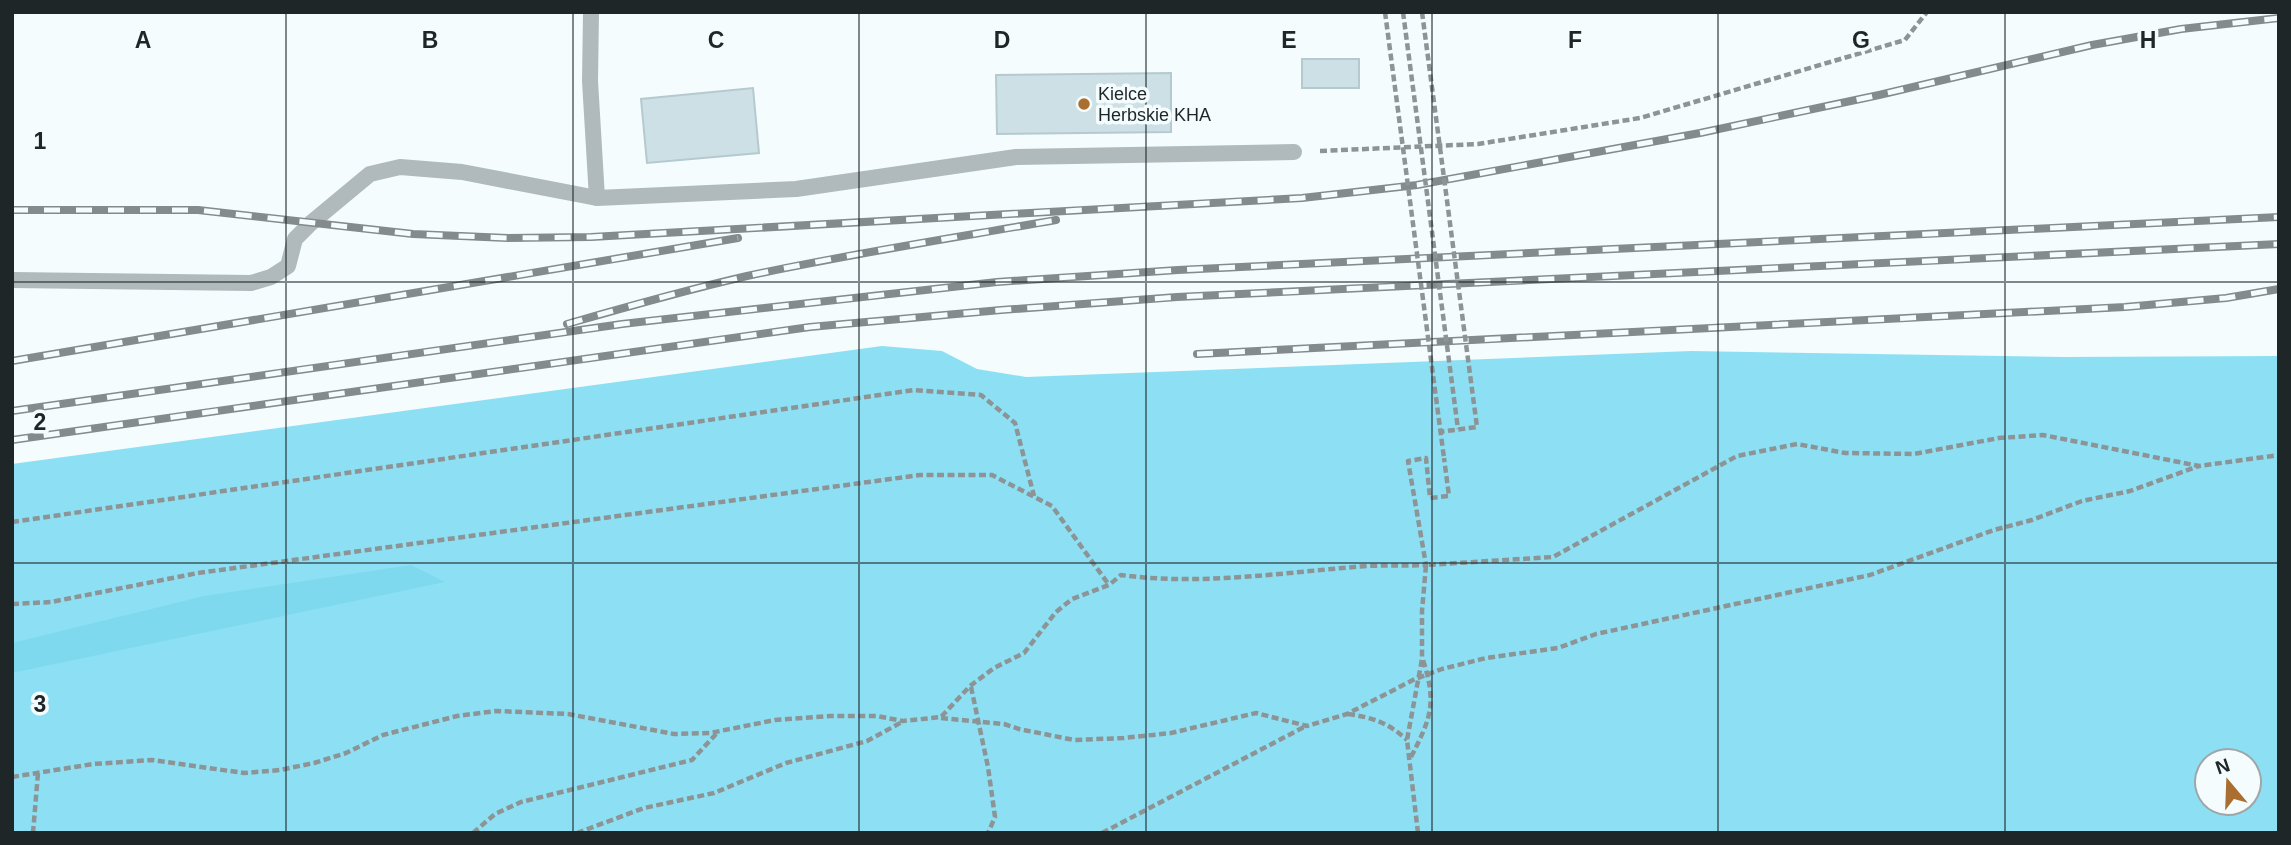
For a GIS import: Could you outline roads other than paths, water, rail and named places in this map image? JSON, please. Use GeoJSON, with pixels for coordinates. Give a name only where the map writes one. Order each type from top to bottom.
{"type":"FeatureCollection","features":[{"type":"Feature","properties":{"kind":"lane"},"geometry":{"type":"LineString","coordinates":[[591,12],[590,82],[597,198]]}},
{"type":"Feature","properties":{"kind":"lane"},"geometry":{"type":"LineString","coordinates":[[12,280],[251,283],[271,277],[288,266],[295,239],[370,174],[400,167],[461,172],[597,198],[796,189],[1016,157],[1294,152]]}},
{"type":"Feature","properties":{"kind":"railway"},"geometry":{"type":"LineString","coordinates":[[12,210],[198,210],[413,234],[508,238],[591,237],[1302,198],[1417,185],[1700,133],[1879,95],[2092,45],[2181,29],[2279,18]]}},
{"type":"Feature","properties":{"kind":"railway"},"geometry":{"type":"LineString","coordinates":[[12,411],[622,324],[997,282],[1178,270],[2279,217]]}},
{"type":"Feature","properties":{"kind":"railway"},"geometry":{"type":"LineString","coordinates":[[567,324],[747,276],[862,253],[1056,220]]}},
{"type":"Feature","properties":{"kind":"railway"},"geometry":{"type":"LineString","coordinates":[[12,361],[738,238]]}},
{"type":"Feature","properties":{"kind":"railway"},"geometry":{"type":"LineString","coordinates":[[12,440],[810,327],[1001,310],[1177,297],[2279,244]]}},
{"type":"Feature","properties":{"kind":"railway"},"geometry":{"type":"LineString","coordinates":[[1197,354],[2125,307],[2226,298],[2279,289]]}},
{"type":"Feature","properties":{"kind":"place","name":"Kielce Herbskie KHA"},"geometry":{"type":"Point","coordinates":[1084,104]}}]}
